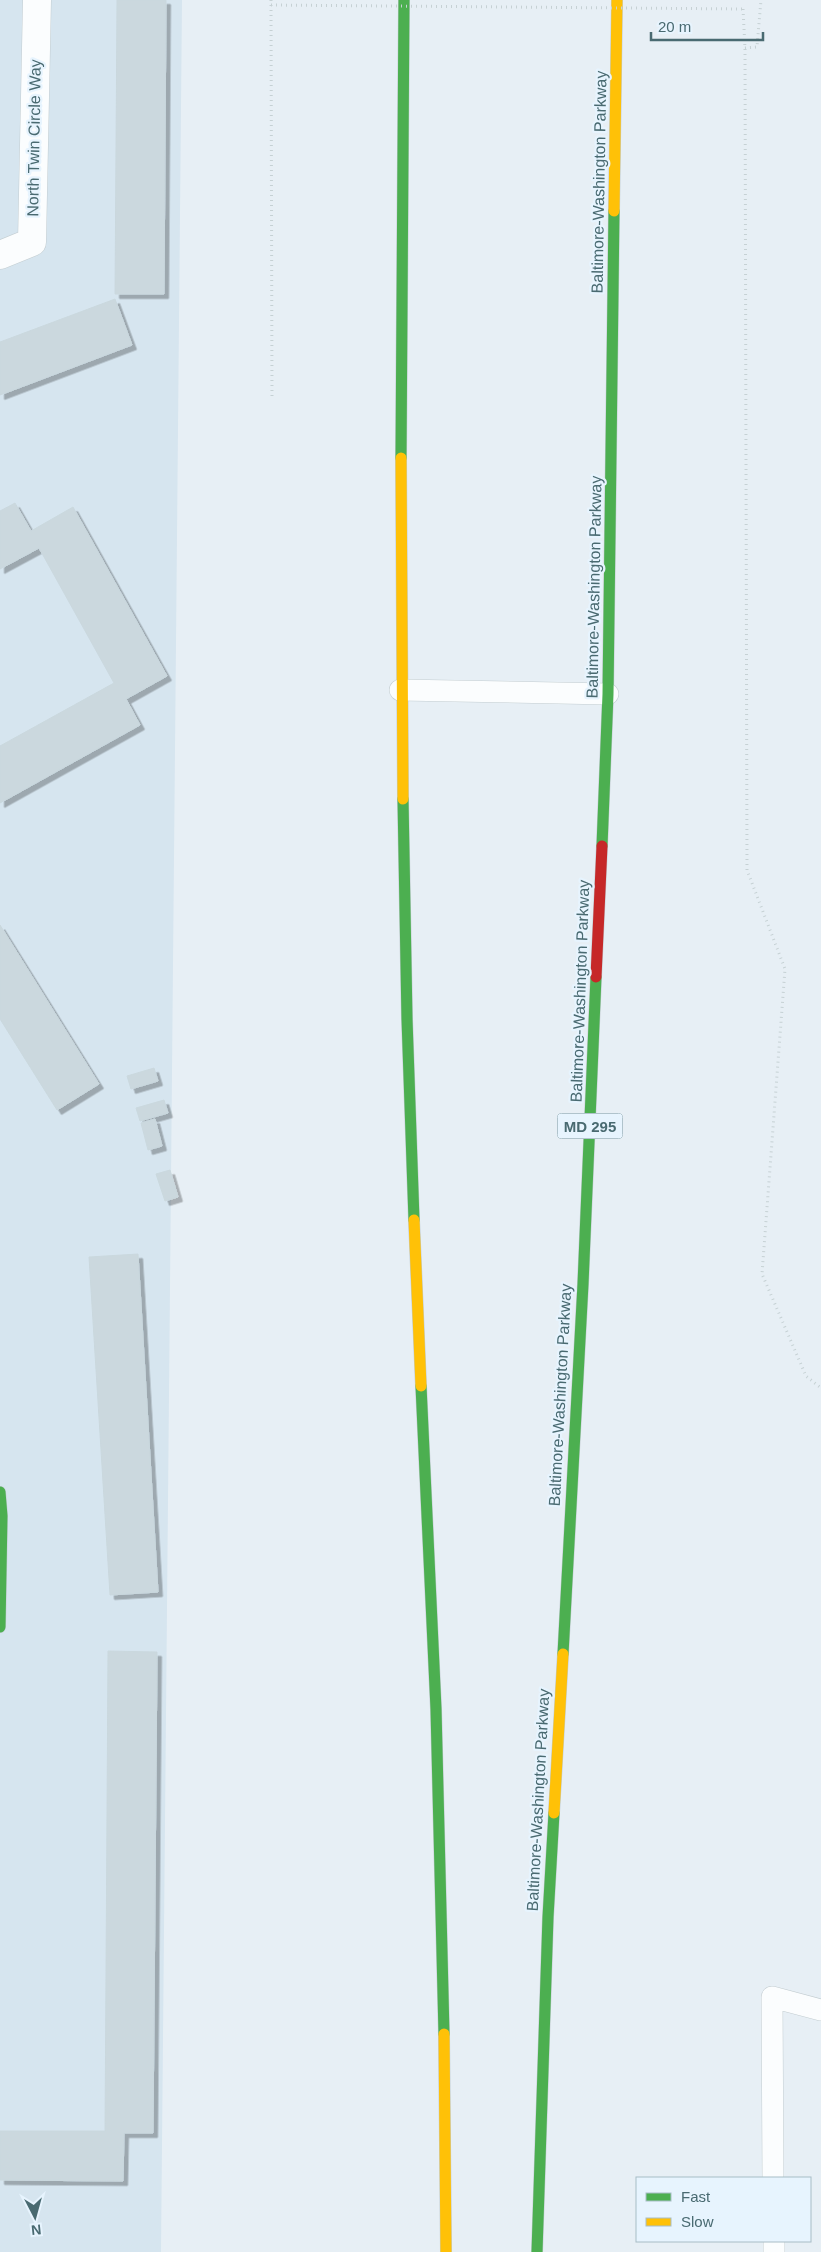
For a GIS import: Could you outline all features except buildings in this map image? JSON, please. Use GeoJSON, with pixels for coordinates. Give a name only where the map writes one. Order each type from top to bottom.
{"type":"FeatureCollection","features":[{"type":"Feature","properties":{"kind":"main road"},"geometry":{"type":"LineString","coordinates":[[404,0],[400,690],[407,1029],[416,1281],[436,1706],[442,1906],[446,2252]]}},
{"type":"Feature","properties":{"kind":"main road","name":"Baltimore-Washington Parkway"},"geometry":{"type":"LineString","coordinates":[[537,2252],[548,1917],[584,1255],[608,694],[617,0]]}},
{"type":"Feature","properties":{"kind":"main road"},"geometry":{"type":"LineString","coordinates":[[0,1492],[2,1516],[0,1627]]}},
{"type":"Feature","properties":{"kind":"street","name":"North Twin Circle Way"},"geometry":{"type":"LineString","coordinates":[[0,255],[32,242],[37,0]]}},
{"type":"Feature","properties":{"kind":"lane"},"geometry":{"type":"LineString","coordinates":[[400,690],[608,694]]}},
{"type":"Feature","properties":{"kind":"lane"},"geometry":{"type":"LineString","coordinates":[[773,2177],[772,1997],[821,2010]]}},
{"type":"Feature","properties":{"kind":"path"},"geometry":{"type":"LineString","coordinates":[[271,0],[272,400]]}},
{"type":"Feature","properties":{"kind":"path"},"geometry":{"type":"LineString","coordinates":[[745,48],[757,46],[761,0]]}},
{"type":"Feature","properties":{"kind":"path"},"geometry":{"type":"LineString","coordinates":[[271,5],[743,9],[745,48],[747,870],[785,969],[762,1274],[806,1376],[821,1388]]}},
{"type":"Feature","properties":{"kind":"shaded area"},"geometry":{"type":"Polygon","coordinates":[[[0,0],[182,0],[161,2252],[0,2252],[0,0]]]}},
{"type":"Feature","properties":{"kind":"traffic: fast"},"geometry":{"type":"LineString","coordinates":[[401,458],[404,0]]}},
{"type":"Feature","properties":{"kind":"traffic: fast"},"geometry":{"type":"LineString","coordinates":[[602,846],[608,694],[614,211]]}},
{"type":"Feature","properties":{"kind":"traffic: fast"},"geometry":{"type":"LineString","coordinates":[[403,799],[407,1019],[414,1220]]}},
{"type":"Feature","properties":{"kind":"traffic: fast"},"geometry":{"type":"LineString","coordinates":[[563,1654],[583,1284],[596,977]]}},
{"type":"Feature","properties":{"kind":"traffic: fast"},"geometry":{"type":"LineString","coordinates":[[421,1386],[436,1709],[444,2034]]}},
{"type":"Feature","properties":{"kind":"traffic: fast"},"geometry":{"type":"LineString","coordinates":[[0,1492],[2,1516],[0,1627]]}},
{"type":"Feature","properties":{"kind":"traffic: fast"},"geometry":{"type":"LineString","coordinates":[[537,2252],[548,1917],[554,1813]]}},
{"type":"Feature","properties":{"kind":"traffic: slow"},"geometry":{"type":"LineString","coordinates":[[614,211],[617,0]]}},
{"type":"Feature","properties":{"kind":"traffic: slow"},"geometry":{"type":"LineString","coordinates":[[401,458],[403,799]]}},
{"type":"Feature","properties":{"kind":"traffic: slow"},"geometry":{"type":"LineString","coordinates":[[414,1220],[421,1386]]}},
{"type":"Feature","properties":{"kind":"traffic: slow"},"geometry":{"type":"LineString","coordinates":[[554,1813],[563,1654]]}},
{"type":"Feature","properties":{"kind":"traffic: slow"},"geometry":{"type":"LineString","coordinates":[[444,2034],[446,2252]]}},
{"type":"Feature","properties":{"kind":"traffic: jam"},"geometry":{"type":"LineString","coordinates":[[596,977],[602,846]]}}]}
